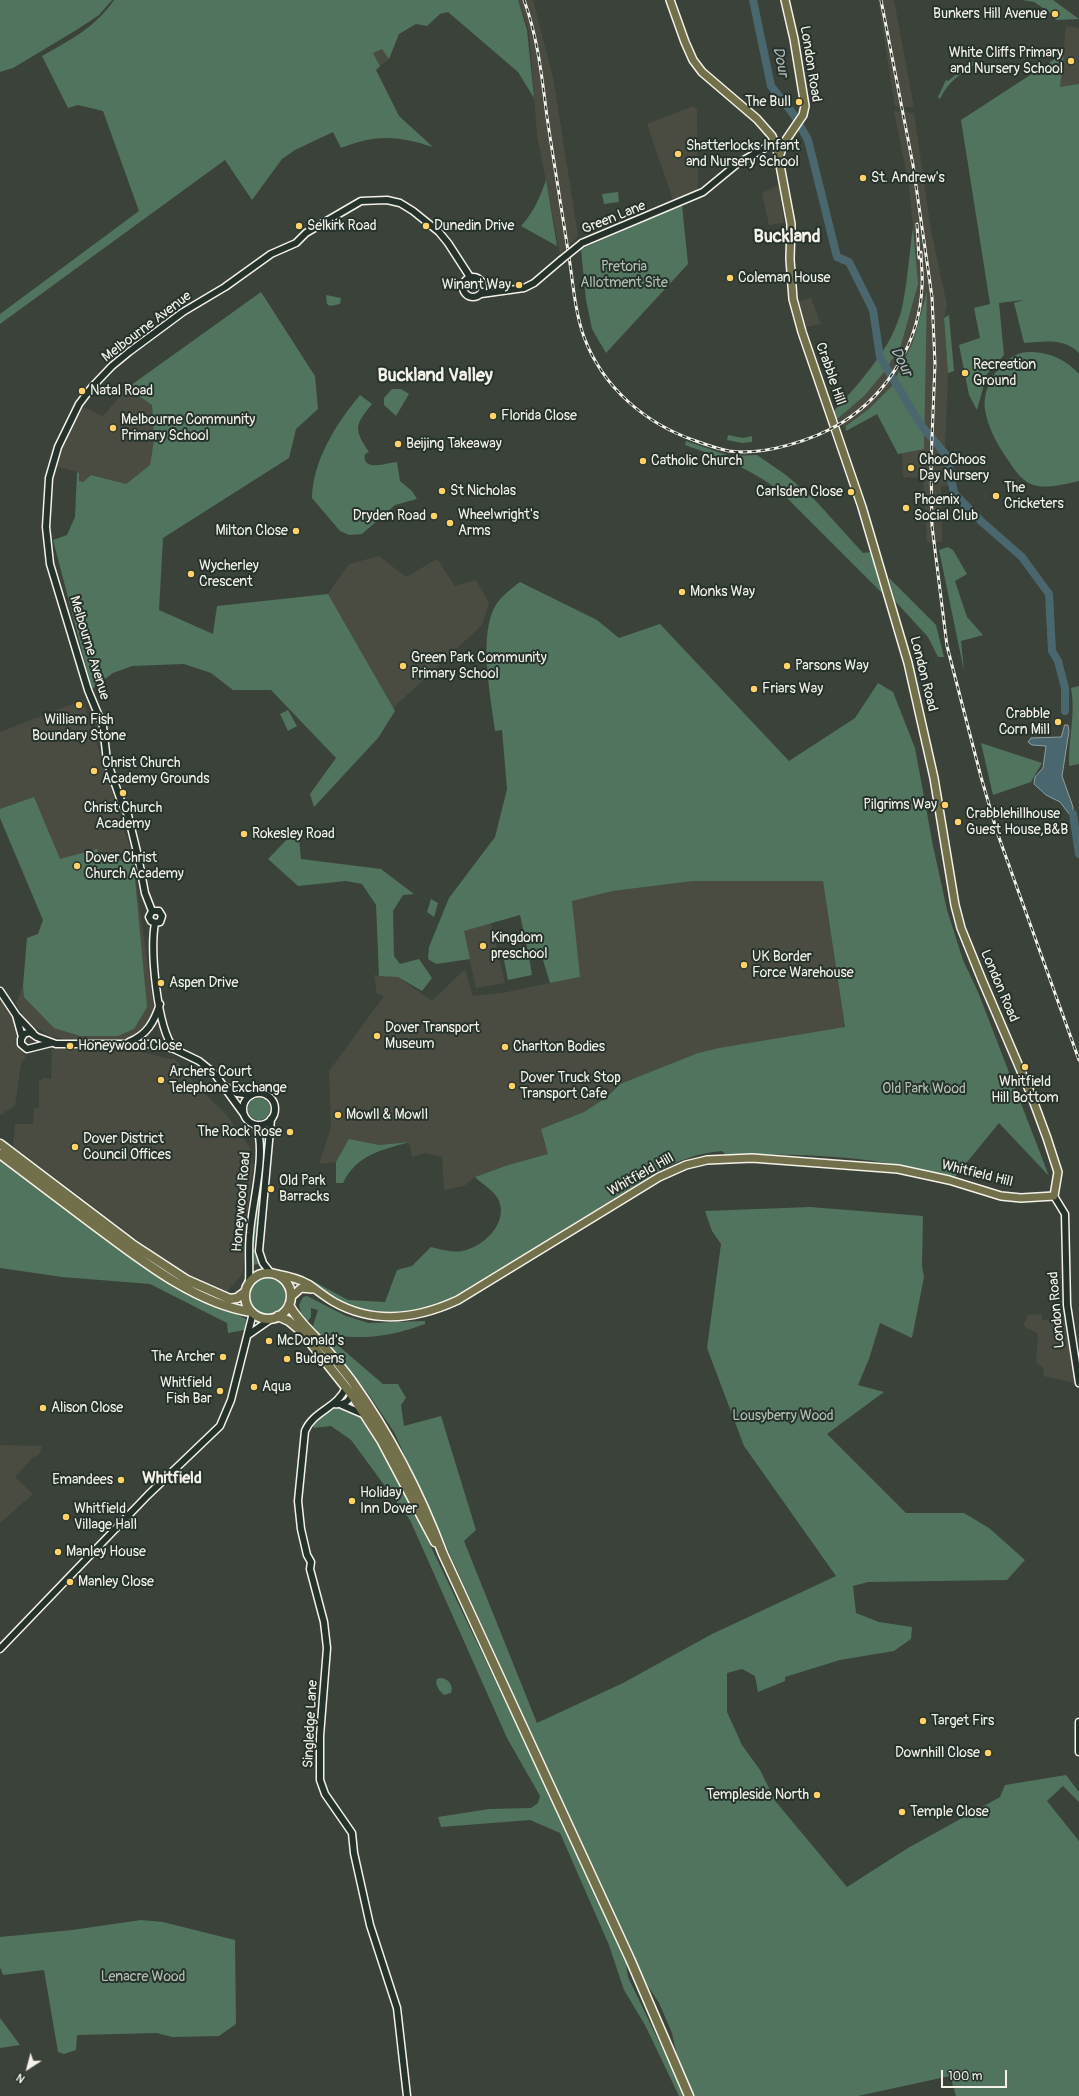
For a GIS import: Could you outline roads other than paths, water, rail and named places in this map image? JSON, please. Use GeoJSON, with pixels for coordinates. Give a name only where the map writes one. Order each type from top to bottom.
{"type":"FeatureCollection","features":[{"type":"Feature","properties":{"kind":"highway"},"geometry":{"type":"LineString","coordinates":[[0,1144],[132,1244],[187,1280],[226,1302],[237,1298],[245,1292],[249,1283],[258,1275],[273,1273],[288,1283],[290,1301],[298,1318],[322,1344],[348,1383],[352,1395],[399,1472],[427,1530],[443,1554]]}},
{"type":"Feature","properties":{"kind":"highway"},"geometry":{"type":"LineString","coordinates":[[0,1154],[127,1250],[184,1286],[252,1312],[261,1318],[275,1318],[290,1321],[302,1332],[348,1383],[377,1419],[404,1467],[432,1526],[443,1554],[627,1952],[689,2096]]}},
{"type":"Feature","properties":{"kind":"highway"},"geometry":{"type":"LineString","coordinates":[[245,1292],[246,1302],[252,1312]]}},
{"type":"Feature","properties":{"kind":"highway"},"geometry":{"type":"LineString","coordinates":[[275,1318],[290,1301]]}},
{"type":"Feature","properties":{"kind":"main road","name":"Crabble Hill"},"geometry":{"type":"LineString","coordinates":[[670,0],[693,60],[702,72],[754,116],[774,142],[779,157],[791,224],[790,259],[793,299],[802,332],[862,507],[888,594]]}},
{"type":"Feature","properties":{"kind":"main road","name":"London Road"},"geometry":{"type":"LineString","coordinates":[[774,142],[792,129],[801,119],[805,106],[785,0]]}},
{"type":"Feature","properties":{"kind":"main road","name":"London Road"},"geometry":{"type":"LineString","coordinates":[[779,157],[792,129]]}},
{"type":"Feature","properties":{"kind":"main road","name":"London Road"},"geometry":{"type":"LineString","coordinates":[[888,594],[908,663],[934,778],[955,905],[968,948],[1030,1092],[1047,1138],[1058,1172],[1054,1196]]}},
{"type":"Feature","properties":{"kind":"main road","name":"Whitfield Hill"},"geometry":{"type":"LineString","coordinates":[[273,1273],[298,1280],[348,1310],[371,1315],[399,1317],[431,1311],[465,1296],[659,1177],[686,1165],[707,1160],[752,1158],[898,1169],[949,1180],[1001,1196],[1021,1198],[1054,1196]]}},
{"type":"Feature","properties":{"kind":"main road","name":"Whitfield Hill"},"geometry":{"type":"LineString","coordinates":[[290,1301],[301,1288],[312,1288],[318,1291]]}},
{"type":"Feature","properties":{"kind":"street","name":"Green Lane"},"geometry":{"type":"LineString","coordinates":[[481,294],[524,288],[534,283],[582,243],[704,192],[737,164],[774,142]]}},
{"type":"Feature","properties":{"kind":"street","name":"Melbourne Avenue"},"geometry":{"type":"LineString","coordinates":[[155,923],[151,921],[149,917],[152,911],[145,893],[128,815],[120,801],[106,754],[103,726],[88,690],[50,564],[46,527],[49,478],[61,441],[79,404],[92,387],[112,366],[183,312],[225,287],[271,254],[296,242],[306,233],[361,201],[387,200],[400,203],[413,211],[438,232],[451,246],[470,277]]}},
{"type":"Feature","properties":{"kind":"street"},"geometry":{"type":"LineString","coordinates":[[484,287],[481,294],[472,298],[465,293],[463,284],[470,277],[479,278],[484,287],[496,292]]}},
{"type":"Feature","properties":{"kind":"street","name":"Melbourne Avenue"},"geometry":{"type":"LineString","coordinates":[[152,911],[159,911],[162,916],[160,922],[155,923]]}},
{"type":"Feature","properties":{"kind":"street","name":"Melbourne Avenue"},"geometry":{"type":"LineString","coordinates":[[155,923],[152,948],[160,1004],[168,1040],[174,1049]]}},
{"type":"Feature","properties":{"kind":"street"},"geometry":{"type":"LineString","coordinates":[[0,991],[16,1015],[35,1035],[36,1046]]}},
{"type":"Feature","properties":{"kind":"street"},"geometry":{"type":"LineString","coordinates":[[126,1043],[139,1038],[149,1028],[160,1004]]}},
{"type":"Feature","properties":{"kind":"street"},"geometry":{"type":"LineString","coordinates":[[16,1015],[22,1037],[21,1044],[25,1048],[29,1049],[51,1043],[154,1044],[174,1049],[207,1067],[224,1085],[248,1121],[256,1125],[264,1124],[271,1119],[275,1107],[271,1099],[264,1094],[251,1095],[237,1093],[224,1085]]}},
{"type":"Feature","properties":{"kind":"street"},"geometry":{"type":"LineString","coordinates":[[22,1037],[26,1033],[35,1035],[51,1043]]}},
{"type":"Feature","properties":{"kind":"street"},"geometry":{"type":"LineString","coordinates":[[243,1113],[243,1105],[251,1095]]}},
{"type":"Feature","properties":{"kind":"street","name":"Honeywood Road"},"geometry":{"type":"LineString","coordinates":[[271,1119],[259,1251],[263,1263],[273,1273]]}},
{"type":"Feature","properties":{"kind":"street","name":"Honeywood Road"},"geometry":{"type":"LineString","coordinates":[[249,1283],[250,1232],[260,1140],[256,1125]]}},
{"type":"Feature","properties":{"kind":"street","name":"London Road"},"geometry":{"type":"LineString","coordinates":[[1054,1196],[1065,1214],[1067,1305],[1079,1382]]}},
{"type":"Feature","properties":{"kind":"street"},"geometry":{"type":"LineString","coordinates":[[0,1649],[148,1495],[217,1430],[228,1412],[248,1335],[252,1312]]}},
{"type":"Feature","properties":{"kind":"street"},"geometry":{"type":"LineString","coordinates":[[248,1335],[275,1318]]}},
{"type":"Feature","properties":{"kind":"street","name":"Singledge Lane"},"geometry":{"type":"LineString","coordinates":[[348,1383],[341,1397],[334,1404],[313,1418],[306,1432],[298,1501],[301,1529],[307,1555],[311,1562],[310,1569],[324,1622],[327,1648],[320,1736],[320,1780],[325,1794],[352,1833],[354,1853],[370,1925],[397,2008],[407,2096]]}},
{"type":"Feature","properties":{"kind":"street"},"geometry":{"type":"LineString","coordinates":[[342,1404],[347,1402],[352,1395]]}},
{"type":"Feature","properties":{"kind":"street"},"geometry":{"type":"LineString","coordinates":[[334,1404],[342,1404],[353,1408],[366,1416]]}},
{"type":"Feature","properties":{"kind":"street"},"geometry":{"type":"LineString","coordinates":[[1079,1722],[1079,1752]]}},
{"type":"Feature","properties":{"kind":"water"},"geometry":{"type":"Polygon","coordinates":[[[1065,725],[1068,725],[1069,731],[1062,776],[1073,807],[1073,814],[1070,815],[1060,802],[1046,795],[1034,784],[1035,777],[1043,768],[1046,746],[1032,745],[1028,742],[1031,738],[1061,737],[1065,725]]]}},
{"type":"Feature","properties":{"kind":"waterway","name":"Dour"},"geometry":{"type":"LineString","coordinates":[[753,0],[771,86],[794,115],[808,140],[837,257],[849,262],[873,310],[880,357],[921,425],[947,456],[954,493],[982,522],[1022,557],[1049,594],[1052,651],[1058,661],[1065,688],[1065,711]]}},
{"type":"Feature","properties":{"kind":"waterway","name":"Dour"},"geometry":{"type":"LineString","coordinates":[[1073,814],[1079,854]]}},
{"type":"Feature","properties":{"kind":"railway"},"geometry":{"type":"LineString","coordinates":[[524,0],[533,29],[539,58],[578,318],[584,337],[602,372],[615,388],[628,402],[660,425],[678,434],[708,445],[729,451],[743,452],[773,449],[788,445],[818,435],[843,422],[860,410],[888,380],[908,345],[920,306],[922,282],[921,252]]}},
{"type":"Feature","properties":{"kind":"railway"},"geometry":{"type":"LineString","coordinates":[[881,0],[913,165],[932,297],[935,364],[931,462],[932,526],[947,646],[997,832],[1079,1060]]}},
{"type":"Feature","properties":{"kind":"railway"},"geometry":{"type":"LineString","coordinates":[[917,224],[919,258]]}},
{"type":"Feature","properties":{"kind":"place","name":"Bunkers Hill Avenue"},"geometry":{"type":"Point","coordinates":[1055,14]}},
{"type":"Feature","properties":{"kind":"place","name":"White Cliffs Primary and Nursery School"},"geometry":{"type":"Point","coordinates":[1071,61]}},
{"type":"Feature","properties":{"kind":"place","name":"The Bull"},"geometry":{"type":"Point","coordinates":[799,102]}},
{"type":"Feature","properties":{"kind":"place","name":"Shatterlocks Infant and Nursery School"},"geometry":{"type":"Point","coordinates":[678,154]}},
{"type":"Feature","properties":{"kind":"place","name":"St. Andrew's"},"geometry":{"type":"Point","coordinates":[863,178]}},
{"type":"Feature","properties":{"kind":"place","name":"Selkirk Road"},"geometry":{"type":"Point","coordinates":[299,226]}},
{"type":"Feature","properties":{"kind":"place","name":"Dunedin Drive"},"geometry":{"type":"Point","coordinates":[426,226]}},
{"type":"Feature","properties":{"kind":"place","name":"Coleman House"},"geometry":{"type":"Point","coordinates":[730,278]}},
{"type":"Feature","properties":{"kind":"place","name":"Winant Way"},"geometry":{"type":"Point","coordinates":[519,285]}},
{"type":"Feature","properties":{"kind":"place","name":"Recreation Ground"},"geometry":{"type":"Point","coordinates":[965,373]}},
{"type":"Feature","properties":{"kind":"place","name":"Natal Road"},"geometry":{"type":"Point","coordinates":[82,391]}},
{"type":"Feature","properties":{"kind":"place","name":"Florida Close"},"geometry":{"type":"Point","coordinates":[493,416]}},
{"type":"Feature","properties":{"kind":"place","name":"Melbourne Community Primary School"},"geometry":{"type":"Point","coordinates":[113,428]}},
{"type":"Feature","properties":{"kind":"place","name":"Beijing Takeaway"},"geometry":{"type":"Point","coordinates":[398,444]}},
{"type":"Feature","properties":{"kind":"place","name":"Catholic Church"},"geometry":{"type":"Point","coordinates":[643,461]}},
{"type":"Feature","properties":{"kind":"place","name":"ChooChoos Day Nursery"},"geometry":{"type":"Point","coordinates":[911,468]}},
{"type":"Feature","properties":{"kind":"place","name":"St Nicholas"},"geometry":{"type":"Point","coordinates":[442,491]}},
{"type":"Feature","properties":{"kind":"place","name":"Carlsden Close"},"geometry":{"type":"Point","coordinates":[851,492]}},
{"type":"Feature","properties":{"kind":"place","name":"The Cricketers"},"geometry":{"type":"Point","coordinates":[996,496]}},
{"type":"Feature","properties":{"kind":"place","name":"Phoenix Social Club"},"geometry":{"type":"Point","coordinates":[906,508]}},
{"type":"Feature","properties":{"kind":"place","name":"Dryden Road"},"geometry":{"type":"Point","coordinates":[434,516]}},
{"type":"Feature","properties":{"kind":"place","name":"Wheelwright's Arms"},"geometry":{"type":"Point","coordinates":[450,523]}},
{"type":"Feature","properties":{"kind":"place","name":"Milton Close"},"geometry":{"type":"Point","coordinates":[296,531]}},
{"type":"Feature","properties":{"kind":"place","name":"Wycherley Crescent"},"geometry":{"type":"Point","coordinates":[191,574]}},
{"type":"Feature","properties":{"kind":"place","name":"Monks Way"},"geometry":{"type":"Point","coordinates":[682,592]}},
{"type":"Feature","properties":{"kind":"place","name":"Green Park Community Primary School"},"geometry":{"type":"Point","coordinates":[403,666]}},
{"type":"Feature","properties":{"kind":"place","name":"Parsons Way"},"geometry":{"type":"Point","coordinates":[787,666]}},
{"type":"Feature","properties":{"kind":"place","name":"Friars Way"},"geometry":{"type":"Point","coordinates":[754,689]}},
{"type":"Feature","properties":{"kind":"place","name":"William Fish Boundary Stone"},"geometry":{"type":"Point","coordinates":[79,705]}},
{"type":"Feature","properties":{"kind":"place","name":"Crabble Corn Mill"},"geometry":{"type":"Point","coordinates":[1058,722]}},
{"type":"Feature","properties":{"kind":"place","name":"Christ Church Academy Grounds"},"geometry":{"type":"Point","coordinates":[94,771]}},
{"type":"Feature","properties":{"kind":"place","name":"Christ Church Academy"},"geometry":{"type":"Point","coordinates":[123,793]}},
{"type":"Feature","properties":{"kind":"place","name":"Pilgrims Way"},"geometry":{"type":"Point","coordinates":[945,805]}},
{"type":"Feature","properties":{"kind":"place","name":"Crabblehillhouse Guest House,B&B"},"geometry":{"type":"Point","coordinates":[958,822]}},
{"type":"Feature","properties":{"kind":"place","name":"Rokesley Road"},"geometry":{"type":"Point","coordinates":[244,834]}},
{"type":"Feature","properties":{"kind":"place","name":"Dover Christ Church Academy"},"geometry":{"type":"Point","coordinates":[77,866]}},
{"type":"Feature","properties":{"kind":"place","name":"Kingdom preschool"},"geometry":{"type":"Point","coordinates":[483,946]}},
{"type":"Feature","properties":{"kind":"place","name":"UK Border Force Warehouse"},"geometry":{"type":"Point","coordinates":[744,965]}},
{"type":"Feature","properties":{"kind":"place","name":"Aspen Drive"},"geometry":{"type":"Point","coordinates":[161,983]}},
{"type":"Feature","properties":{"kind":"place","name":"Dover Transport Museum"},"geometry":{"type":"Point","coordinates":[377,1036]}},
{"type":"Feature","properties":{"kind":"place","name":"Honeywood Close"},"geometry":{"type":"Point","coordinates":[70,1046]}},
{"type":"Feature","properties":{"kind":"place","name":"Charlton Bodies"},"geometry":{"type":"Point","coordinates":[505,1047]}},
{"type":"Feature","properties":{"kind":"place","name":"Whitfield Hill Bottom"},"geometry":{"type":"Point","coordinates":[1025,1067]}},
{"type":"Feature","properties":{"kind":"place","name":"Archers Court Telephone Exchange"},"geometry":{"type":"Point","coordinates":[161,1080]}},
{"type":"Feature","properties":{"kind":"place","name":"Dover Truck Stop Transport Cafe"},"geometry":{"type":"Point","coordinates":[512,1086]}},
{"type":"Feature","properties":{"kind":"place","name":"Mowll & Mowll"},"geometry":{"type":"Point","coordinates":[338,1115]}},
{"type":"Feature","properties":{"kind":"place","name":"The Rock Rose"},"geometry":{"type":"Point","coordinates":[290,1132]}},
{"type":"Feature","properties":{"kind":"place","name":"Dover District Council Offices"},"geometry":{"type":"Point","coordinates":[75,1147]}},
{"type":"Feature","properties":{"kind":"place","name":"Old Park Barracks"},"geometry":{"type":"Point","coordinates":[271,1189]}},
{"type":"Feature","properties":{"kind":"place","name":"McDonald's"},"geometry":{"type":"Point","coordinates":[269,1341]}},
{"type":"Feature","properties":{"kind":"place","name":"The Archer"},"geometry":{"type":"Point","coordinates":[223,1357]}},
{"type":"Feature","properties":{"kind":"place","name":"Budgens"},"geometry":{"type":"Point","coordinates":[287,1359]}},
{"type":"Feature","properties":{"kind":"place","name":"Aqua"},"geometry":{"type":"Point","coordinates":[254,1387]}},
{"type":"Feature","properties":{"kind":"place","name":"Whitfield Fish Bar"},"geometry":{"type":"Point","coordinates":[220,1391]}},
{"type":"Feature","properties":{"kind":"place","name":"Alison Close"},"geometry":{"type":"Point","coordinates":[43,1408]}},
{"type":"Feature","properties":{"kind":"place","name":"Emandees"},"geometry":{"type":"Point","coordinates":[121,1480]}},
{"type":"Feature","properties":{"kind":"place","name":"Holiday Inn Dover"},"geometry":{"type":"Point","coordinates":[352,1501]}},
{"type":"Feature","properties":{"kind":"place","name":"Whitfield Village Hall"},"geometry":{"type":"Point","coordinates":[66,1517]}},
{"type":"Feature","properties":{"kind":"place","name":"Manley House"},"geometry":{"type":"Point","coordinates":[58,1552]}},
{"type":"Feature","properties":{"kind":"place","name":"Manley Close"},"geometry":{"type":"Point","coordinates":[70,1582]}},
{"type":"Feature","properties":{"kind":"place","name":"Target Firs"},"geometry":{"type":"Point","coordinates":[923,1721]}},
{"type":"Feature","properties":{"kind":"place","name":"Downhill Close"},"geometry":{"type":"Point","coordinates":[988,1753]}},
{"type":"Feature","properties":{"kind":"place","name":"Templeside North"},"geometry":{"type":"Point","coordinates":[817,1795]}},
{"type":"Feature","properties":{"kind":"place","name":"Temple Close"},"geometry":{"type":"Point","coordinates":[902,1812]}},
{"type":"Feature","properties":{"kind":"district","name":"Buckland"},"geometry":{"type":"Point","coordinates":[787,237]}},
{"type":"Feature","properties":{"kind":"district","name":"Buckland Valley"},"geometry":{"type":"Point","coordinates":[435,376]}},
{"type":"Feature","properties":{"kind":"district","name":"Whitfield"},"geometry":{"type":"Point","coordinates":[172,1479]}},
{"type":"Feature","properties":{"kind":"park label","name":"Pretoria Allotment Site"},"geometry":{"type":"Point","coordinates":[624,276]}},
{"type":"Feature","properties":{"kind":"park label","name":"Old Park Wood"},"geometry":{"type":"Point","coordinates":[924,1089]}},
{"type":"Feature","properties":{"kind":"park label","name":"Lousyberry Wood"},"geometry":{"type":"Point","coordinates":[783,1416]}},
{"type":"Feature","properties":{"kind":"park label","name":"Lenacre Wood"},"geometry":{"type":"Point","coordinates":[143,1977]}}]}
